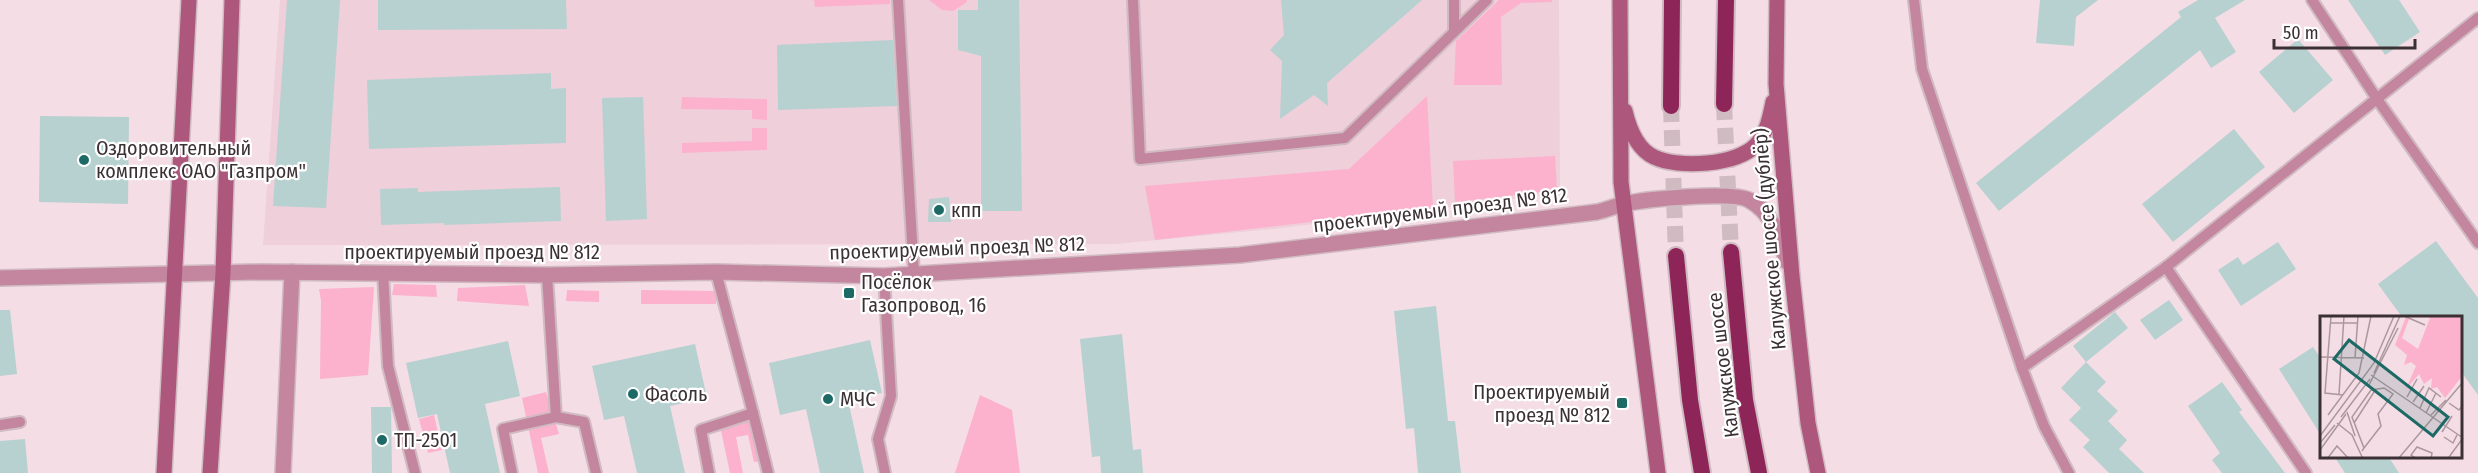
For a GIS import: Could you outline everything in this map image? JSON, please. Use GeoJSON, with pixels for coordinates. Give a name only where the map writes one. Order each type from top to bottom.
{"type":"FeatureCollection","features":[{"type":"Feature","properties":{"kind":"highway"},"geometry":{"type":"LineString","coordinates":[[1671,106],[1672,0]]}},
{"type":"Feature","properties":{"kind":"highway"},"geometry":{"type":"LineString","coordinates":[[1724,104],[1726,0]]}},
{"type":"Feature","properties":{"kind":"highway","name":"Калужское шоссе"},"geometry":{"type":"LineString","coordinates":[[1731,252],[1745,400],[1759,473]]}},
{"type":"Feature","properties":{"kind":"highway","name":"Калужское шоссе"},"geometry":{"type":"LineString","coordinates":[[1676,256],[1690,400],[1702,473]]}},
{"type":"Feature","properties":{"kind":"main road"},"geometry":{"type":"LineString","coordinates":[[164,473],[189,0]]}},
{"type":"Feature","properties":{"kind":"main road"},"geometry":{"type":"LineString","coordinates":[[210,473],[223,273],[232,0]]}},
{"type":"Feature","properties":{"kind":"main road"},"geometry":{"type":"LineString","coordinates":[[1620,0],[1621,182],[1658,473]]}},
{"type":"Feature","properties":{"kind":"main road","name":"Калужское шоссе (дублёр)"},"geometry":{"type":"LineString","coordinates":[[1778,0],[1776,84],[1792,276],[1808,423],[1818,473]]}},
{"type":"Feature","properties":{"kind":"main road"},"geometry":{"type":"LineString","coordinates":[[1621,98],[1637,143],[1654,157],[1678,163],[1696,163],[1737,158],[1748,153],[1758,143],[1768,124],[1776,84]]}},
{"type":"Feature","properties":{"kind":"street","name":"проектируемый проезд № 812"},"geometry":{"type":"LineString","coordinates":[[0,278],[292,272],[547,275],[716,272],[884,276],[1240,255],[1598,212],[1623,204],[1735,195],[1749,200],[1764,212],[1778,232],[1792,276]]}},
{"type":"Feature","properties":{"kind":"street"},"geometry":{"type":"LineString","coordinates":[[283,473],[292,272]]}},
{"type":"Feature","properties":{"kind":"lane"},"geometry":{"type":"LineString","coordinates":[[898,0],[914,274]]}},
{"type":"Feature","properties":{"kind":"lane"},"geometry":{"type":"LineString","coordinates":[[1133,0],[1140,159],[1345,138],[1487,0]]}},
{"type":"Feature","properties":{"kind":"lane"},"geometry":{"type":"LineString","coordinates":[[1454,30],[1455,0]]}},
{"type":"Feature","properties":{"kind":"lane"},"geometry":{"type":"LineString","coordinates":[[1914,0],[1922,69],[2022,369],[2044,426],[2069,473]]}},
{"type":"Feature","properties":{"kind":"lane"},"geometry":{"type":"LineString","coordinates":[[2312,0],[2377,99],[2478,243]]}},
{"type":"Feature","properties":{"kind":"lane"},"geometry":{"type":"LineString","coordinates":[[2022,369],[2166,267],[2478,18]]}},
{"type":"Feature","properties":{"kind":"lane"},"geometry":{"type":"LineString","coordinates":[[2166,267],[2306,473]]}},
{"type":"Feature","properties":{"kind":"lane"},"geometry":{"type":"LineString","coordinates":[[383,272],[388,366],[415,473]]}},
{"type":"Feature","properties":{"kind":"lane"},"geometry":{"type":"LineString","coordinates":[[716,272],[768,473]]}},
{"type":"Feature","properties":{"kind":"lane"},"geometry":{"type":"LineString","coordinates":[[547,275],[556,417]]}},
{"type":"Feature","properties":{"kind":"lane"},"geometry":{"type":"LineString","coordinates":[[884,276],[891,396],[878,439],[885,473]]}},
{"type":"Feature","properties":{"kind":"lane"},"geometry":{"type":"LineString","coordinates":[[709,473],[701,430],[753,413]]}},
{"type":"Feature","properties":{"kind":"lane"},"geometry":{"type":"LineString","coordinates":[[512,473],[503,429],[556,417],[584,422],[596,473]]}},
{"type":"Feature","properties":{"kind":"lane"},"geometry":{"type":"LineString","coordinates":[[0,425],[20,422]]}},
{"type":"Feature","properties":{"kind":"shaded area"},"geometry":{"type":"Polygon","coordinates":[[[280,0],[1559,0],[1560,193],[1282,228],[1116,244],[263,245],[280,0]]]}},
{"type":"Feature","properties":{"kind":"shaded area"},"geometry":{"type":"Polygon","coordinates":[[[814,0],[890,0],[890,4],[815,7],[814,0]]]}},
{"type":"Feature","properties":{"kind":"shaded area"},"geometry":{"type":"Polygon","coordinates":[[[929,0],[967,0],[967,2],[953,11],[942,10],[929,0]]]}},
{"type":"Feature","properties":{"kind":"shaded area"},"geometry":{"type":"Polygon","coordinates":[[[1499,0],[1552,0],[1552,2],[1521,3],[1501,17],[1502,85],[1454,85],[1456,41],[1499,0]]]}},
{"type":"Feature","properties":{"kind":"shaded area"},"geometry":{"type":"Polygon","coordinates":[[[1427,96],[1433,208],[1155,240],[1145,186],[1349,169],[1427,96]]]}},
{"type":"Feature","properties":{"kind":"shaded area"},"geometry":{"type":"Polygon","coordinates":[[[682,97],[767,99],[767,120],[752,119],[752,110],[681,109],[682,97]]]}},
{"type":"Feature","properties":{"kind":"shaded area"},"geometry":{"type":"Polygon","coordinates":[[[752,128],[767,128],[767,150],[682,153],[682,143],[752,141],[752,128]]]}},
{"type":"Feature","properties":{"kind":"shaded area"},"geometry":{"type":"Polygon","coordinates":[[[1555,156],[1557,190],[1455,202],[1453,161],[1555,156]]]}},
{"type":"Feature","properties":{"kind":"shaded area"},"geometry":{"type":"Polygon","coordinates":[[[394,284],[436,285],[437,297],[392,295],[394,284]]]}},
{"type":"Feature","properties":{"kind":"shaded area"},"geometry":{"type":"Polygon","coordinates":[[[525,285],[529,306],[457,301],[458,288],[525,285]]]}},
{"type":"Feature","properties":{"kind":"shaded area"},"geometry":{"type":"Polygon","coordinates":[[[374,287],[368,375],[320,379],[321,301],[319,289],[374,287]]]}},
{"type":"Feature","properties":{"kind":"shaded area"},"geometry":{"type":"Polygon","coordinates":[[[567,290],[599,291],[599,302],[566,301],[567,290]]]}},
{"type":"Feature","properties":{"kind":"shaded area"},"geometry":{"type":"Polygon","coordinates":[[[641,290],[716,291],[716,304],[641,304],[641,290]]]}},
{"type":"Feature","properties":{"kind":"shaded area"},"geometry":{"type":"Polygon","coordinates":[[[546,392],[559,434],[541,438],[549,473],[538,473],[522,398],[546,392]]]}},
{"type":"Feature","properties":{"kind":"shaded area"},"geometry":{"type":"Polygon","coordinates":[[[980,395],[1012,410],[1020,473],[955,473],[980,395]]]}},
{"type":"Feature","properties":{"kind":"shaded area"},"geometry":{"type":"Polygon","coordinates":[[[434,415],[442,450],[428,453],[419,419],[434,415]]]}},
{"type":"Feature","properties":{"kind":"shaded area"},"geometry":{"type":"Polygon","coordinates":[[[753,419],[762,461],[754,462],[748,435],[736,437],[743,473],[730,473],[720,426],[753,419]]]}},
{"type":"Feature","properties":{"kind":"building"},"geometry":{"type":"Polygon","coordinates":[[[287,0],[340,0],[326,208],[273,206],[287,0]]]}},
{"type":"Feature","properties":{"kind":"building"},"geometry":{"type":"Polygon","coordinates":[[[378,0],[566,0],[567,29],[378,30],[378,0]]]}},
{"type":"Feature","properties":{"kind":"building"},"geometry":{"type":"Polygon","coordinates":[[[978,0],[1019,0],[1022,211],[981,211],[981,56],[958,50],[958,10],[978,10],[978,0]]]}},
{"type":"Feature","properties":{"kind":"building"},"geometry":{"type":"Polygon","coordinates":[[[1281,0],[1422,0],[1327,83],[1328,106],[1314,95],[1280,119],[1282,61],[1270,50],[1284,35],[1281,0]]]}},
{"type":"Feature","properties":{"kind":"building"},"geometry":{"type":"Polygon","coordinates":[[[2040,0],[2098,0],[2076,17],[2074,46],[2036,43],[2040,0]]]}},
{"type":"Feature","properties":{"kind":"building"},"geometry":{"type":"Polygon","coordinates":[[[2198,0],[2245,0],[2215,18],[2236,52],[2211,68],[2200,50],[1999,211],[1976,183],[2181,17],[2178,12],[2198,0]]]}},
{"type":"Feature","properties":{"kind":"building"},"geometry":{"type":"Polygon","coordinates":[[[2348,0],[2399,0],[2420,32],[2385,55],[2348,0]]]}},
{"type":"Feature","properties":{"kind":"building"},"geometry":{"type":"Polygon","coordinates":[[[2298,39],[2333,80],[2294,113],[2259,72],[2298,39]]]}},
{"type":"Feature","properties":{"kind":"building"},"geometry":{"type":"Polygon","coordinates":[[[893,40],[897,106],[778,110],[777,45],[893,40]]]}},
{"type":"Feature","properties":{"kind":"building"},"geometry":{"type":"Polygon","coordinates":[[[551,73],[551,89],[566,88],[566,143],[369,149],[367,80],[551,73]]]}},
{"type":"Feature","properties":{"kind":"building"},"geometry":{"type":"Polygon","coordinates":[[[643,97],[647,219],[606,221],[602,98],[643,97]]]}},
{"type":"Feature","properties":{"kind":"building","name":"Оздоровительный комплекс ОАО \"Газпром\""},"geometry":{"type":"Polygon","coordinates":[[[40,116],[129,117],[128,204],[39,202],[40,116]]]}},
{"type":"Feature","properties":{"kind":"building"},"geometry":{"type":"Polygon","coordinates":[[[2234,129],[2265,167],[2173,242],[2142,204],[2234,129]]]}},
{"type":"Feature","properties":{"kind":"building"},"geometry":{"type":"Polygon","coordinates":[[[560,187],[561,221],[381,225],[380,189],[418,188],[418,192],[560,187]]]}},
{"type":"Feature","properties":{"kind":"building","name":"кпп"},"geometry":{"type":"Polygon","coordinates":[[[949,197],[951,222],[928,222],[929,199],[949,197]]]}},
{"type":"Feature","properties":{"kind":"building"},"geometry":{"type":"Polygon","coordinates":[[[2436,241],[2478,298],[2478,395],[2463,374],[2463,316],[2401,316],[2378,284],[2436,241]]]}},
{"type":"Feature","properties":{"kind":"building"},"geometry":{"type":"Polygon","coordinates":[[[2278,242],[2296,269],[2241,306],[2218,270],[2238,257],[2243,265],[2278,242]]]}},
{"type":"Feature","properties":{"kind":"building"},"geometry":{"type":"Polygon","coordinates":[[[2169,300],[2183,320],[2155,340],[2140,320],[2169,300]]]}},
{"type":"Feature","properties":{"kind":"building"},"geometry":{"type":"Polygon","coordinates":[[[1436,306],[1448,421],[1455,421],[1461,473],[1418,473],[1414,428],[1406,429],[1394,311],[1436,306]]]}},
{"type":"Feature","properties":{"kind":"building"},"geometry":{"type":"Polygon","coordinates":[[[0,310],[10,310],[17,374],[0,376],[0,310]]]}},
{"type":"Feature","properties":{"kind":"building"},"geometry":{"type":"Polygon","coordinates":[[[2115,312],[2128,328],[2086,362],[2073,346],[2115,312]]]}},
{"type":"Feature","properties":{"kind":"building"},"geometry":{"type":"Polygon","coordinates":[[[1122,334],[1133,450],[1141,449],[1143,473],[1101,473],[1100,456],[1092,457],[1080,339],[1122,334]]]}},
{"type":"Feature","properties":{"kind":"building"},"geometry":{"type":"Polygon","coordinates":[[[870,340],[882,393],[848,400],[864,473],[820,473],[806,409],[780,415],[769,363],[870,340]]]}},
{"type":"Feature","properties":{"kind":"building"},"geometry":{"type":"Polygon","coordinates":[[[508,341],[520,396],[485,404],[500,473],[450,473],[437,414],[418,418],[406,363],[508,341]]]}},
{"type":"Feature","properties":{"kind":"building"},"geometry":{"type":"Polygon","coordinates":[[[695,344],[707,398],[670,406],[685,473],[637,473],[624,416],[604,420],[592,366],[695,344]]]}},
{"type":"Feature","properties":{"kind":"building"},"geometry":{"type":"Polygon","coordinates":[[[2313,347],[2320,357],[2320,434],[2279,369],[2313,347]]]}},
{"type":"Feature","properties":{"kind":"building"},"geometry":{"type":"Polygon","coordinates":[[[2086,362],[2106,382],[2097,391],[2118,411],[2108,421],[2127,440],[2119,449],[2144,473],[2109,473],[2083,447],[2090,440],[2069,420],[2081,408],[2061,388],[2086,362]]]}},
{"type":"Feature","properties":{"kind":"building"},"geometry":{"type":"Polygon","coordinates":[[[2222,382],[2242,410],[2239,412],[2285,473],[2222,473],[2212,460],[2220,453],[2188,406],[2222,382]]]}},
{"type":"Feature","properties":{"kind":"building","name":"ТП-2501"},"geometry":{"type":"Polygon","coordinates":[[[371,407],[391,407],[392,473],[372,473],[371,407]]]}},
{"type":"Feature","properties":{"kind":"building"},"geometry":{"type":"Polygon","coordinates":[[[25,439],[28,473],[0,473],[0,441],[25,439]]]}},
{"type":"Feature","properties":{"kind":"building"},"geometry":{"type":"Polygon","coordinates":[[[2335,458],[2389,458],[2399,473],[2345,473],[2335,458]]]}},
{"type":"Feature","properties":{"kind":"tunnel"},"geometry":{"type":"LineString","coordinates":[[1724,104],[1731,252]]}},
{"type":"Feature","properties":{"kind":"tunnel"},"geometry":{"type":"LineString","coordinates":[[1671,106],[1676,256]]}},
{"type":"Feature","properties":{"kind":"place","name":"Оздоровительный комплекс ОАО \"Газпром\""},"geometry":{"type":"Point","coordinates":[84,160]}},
{"type":"Feature","properties":{"kind":"place","name":"кпп"},"geometry":{"type":"Point","coordinates":[939,210]}},
{"type":"Feature","properties":{"kind":"place","name":"Посёлок Газопровод, 16"},"geometry":{"type":"Point","coordinates":[849,293]}},
{"type":"Feature","properties":{"kind":"place","name":"Фасоль"},"geometry":{"type":"Point","coordinates":[633,394]}},
{"type":"Feature","properties":{"kind":"place","name":"МЧС"},"geometry":{"type":"Point","coordinates":[828,399]}},
{"type":"Feature","properties":{"kind":"place","name":"Проектируемый проезд № 812"},"geometry":{"type":"Point","coordinates":[1622,403]}},
{"type":"Feature","properties":{"kind":"place","name":"ТП-2501"},"geometry":{"type":"Point","coordinates":[382,440]}}]}
